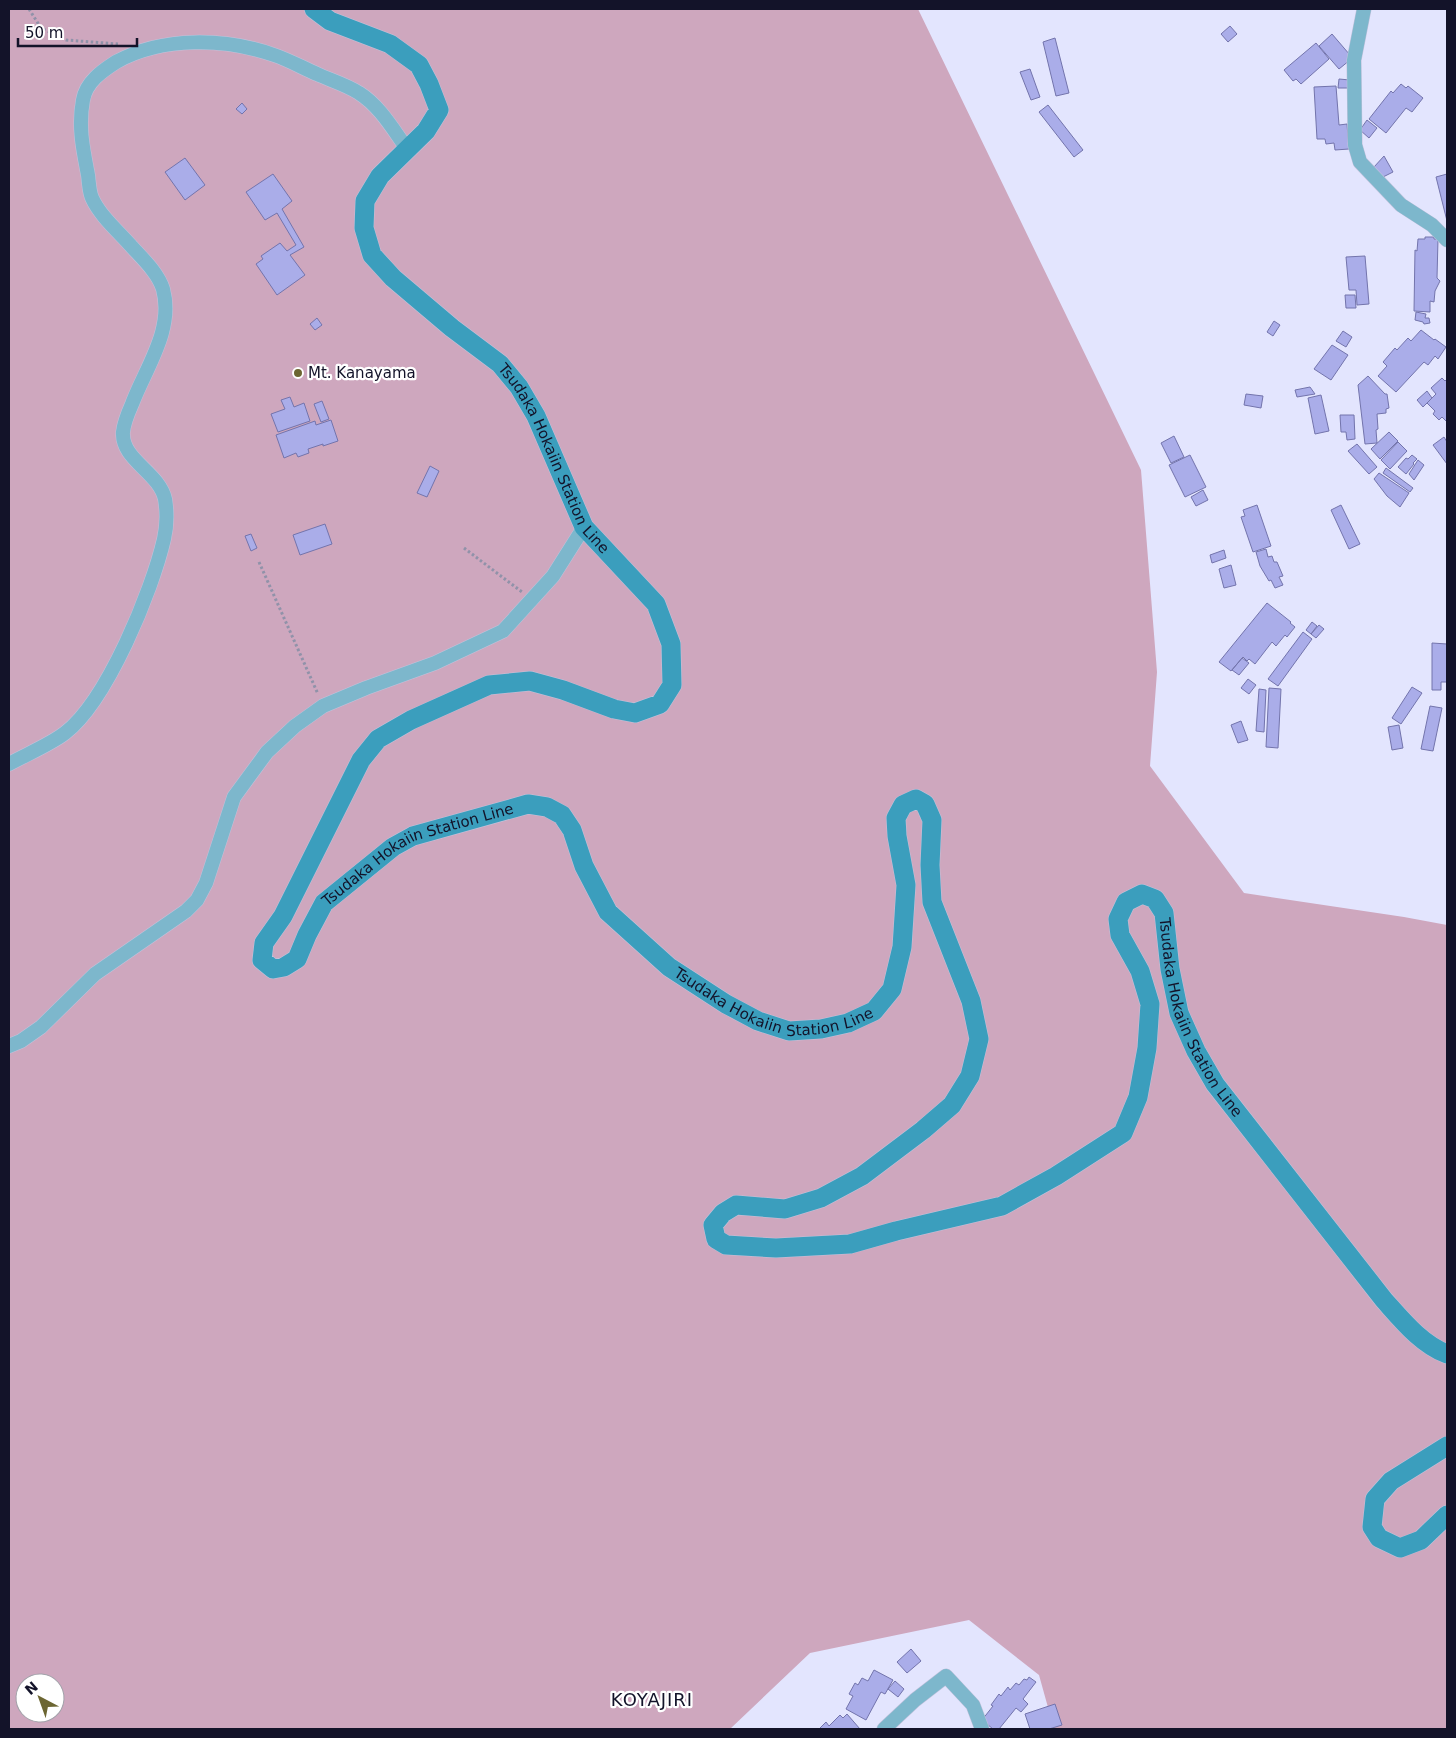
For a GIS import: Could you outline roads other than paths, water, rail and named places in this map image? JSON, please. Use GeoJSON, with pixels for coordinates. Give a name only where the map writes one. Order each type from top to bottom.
{"type":"FeatureCollection","features":[{"type":"Feature","properties":{"kind":"main road","name":"Tsudaka Hokaiin Station Line"},"geometry":{"type":"LineString","coordinates":[[314,9],[330,21],[390,44],[419,65],[439,110],[426,132],[380,176],[365,201],[364,228],[372,254],[399,283],[452,328],[500,364],[519,386],[536,416],[584,527],[656,604],[671,644],[672,685],[660,704],[635,713],[614,709],[563,690],[530,681],[489,685],[411,720],[378,738],[361,760],[283,916],[264,943],[262,960],[273,969],[284,967],[297,959],[324,903],[393,847],[413,836],[528,804],[547,807],[562,815],[572,830],[584,866],[608,912],[669,967],[726,1004],[758,1021],[789,1031],[821,1029],[848,1023],[874,1011],[892,989],[902,947],[906,885],[897,836],[896,818],[903,805],[916,799],[925,804],[932,820],[930,865],[932,902],[971,1001],[979,1039],[970,1076],[952,1105],[923,1130],[862,1176],[821,1198],[785,1209],[736,1205],[723,1213],[713,1225],[716,1239],[726,1245],[776,1248],[850,1244],[1002,1206],[1056,1176],[1123,1134],[1138,1097],[1147,1048],[1150,1004],[1140,971],[1120,935],[1118,919],[1126,902],[1142,894],[1155,899],[1164,914],[1170,969],[1179,1014],[1196,1051],[1215,1084],[1384,1300],[1412,1330],[1438,1350],[1447,1354]]}},
{"type":"Feature","properties":{"kind":"main road"},"geometry":{"type":"LineString","coordinates":[[1447,1446],[1391,1480],[1375,1499],[1372,1526],[1379,1538],[1400,1548],[1421,1540],[1447,1514]]}},
{"type":"Feature","properties":{"kind":"street"},"geometry":{"type":"LineString","coordinates":[[1364,9],[1354,60],[1355,145],[1360,162],[1401,205],[1432,225],[1447,240]]}},
{"type":"Feature","properties":{"kind":"street"},"geometry":{"type":"LineString","coordinates":[[9,764],[65,734],[88,710],[118,660],[148,594],[165,537],[167,511],[164,494],[155,480],[125,448],[123,436],[125,422],[134,398],[164,332],[166,308],[162,287],[153,271],[99,210],[92,196],[80,135],[83,97],[92,81],[104,70],[125,57],[154,48],[193,42],[233,44],[275,56],[360,93],[376,108],[408,150]]}},
{"type":"Feature","properties":{"kind":"street"},"geometry":{"type":"LineString","coordinates":[[9,1046],[21,1041],[41,1027],[95,974],[186,912],[197,900],[206,883],[234,797],[267,752],[295,726],[323,706],[435,663],[503,631],[553,576],[584,527]]}},
{"type":"Feature","properties":{"kind":"street"},"geometry":{"type":"LineString","coordinates":[[884,1729],[915,1700],[946,1676],[973,1705],[982,1729]]}},
{"type":"Feature","properties":{"kind":"place","name":"Mt. Kanayama"},"geometry":{"type":"Point","coordinates":[298,373]}},
{"type":"Feature","properties":{"kind":"district","name":"KOYAJIRI"},"geometry":{"type":"Point","coordinates":[652,1700]}}]}
